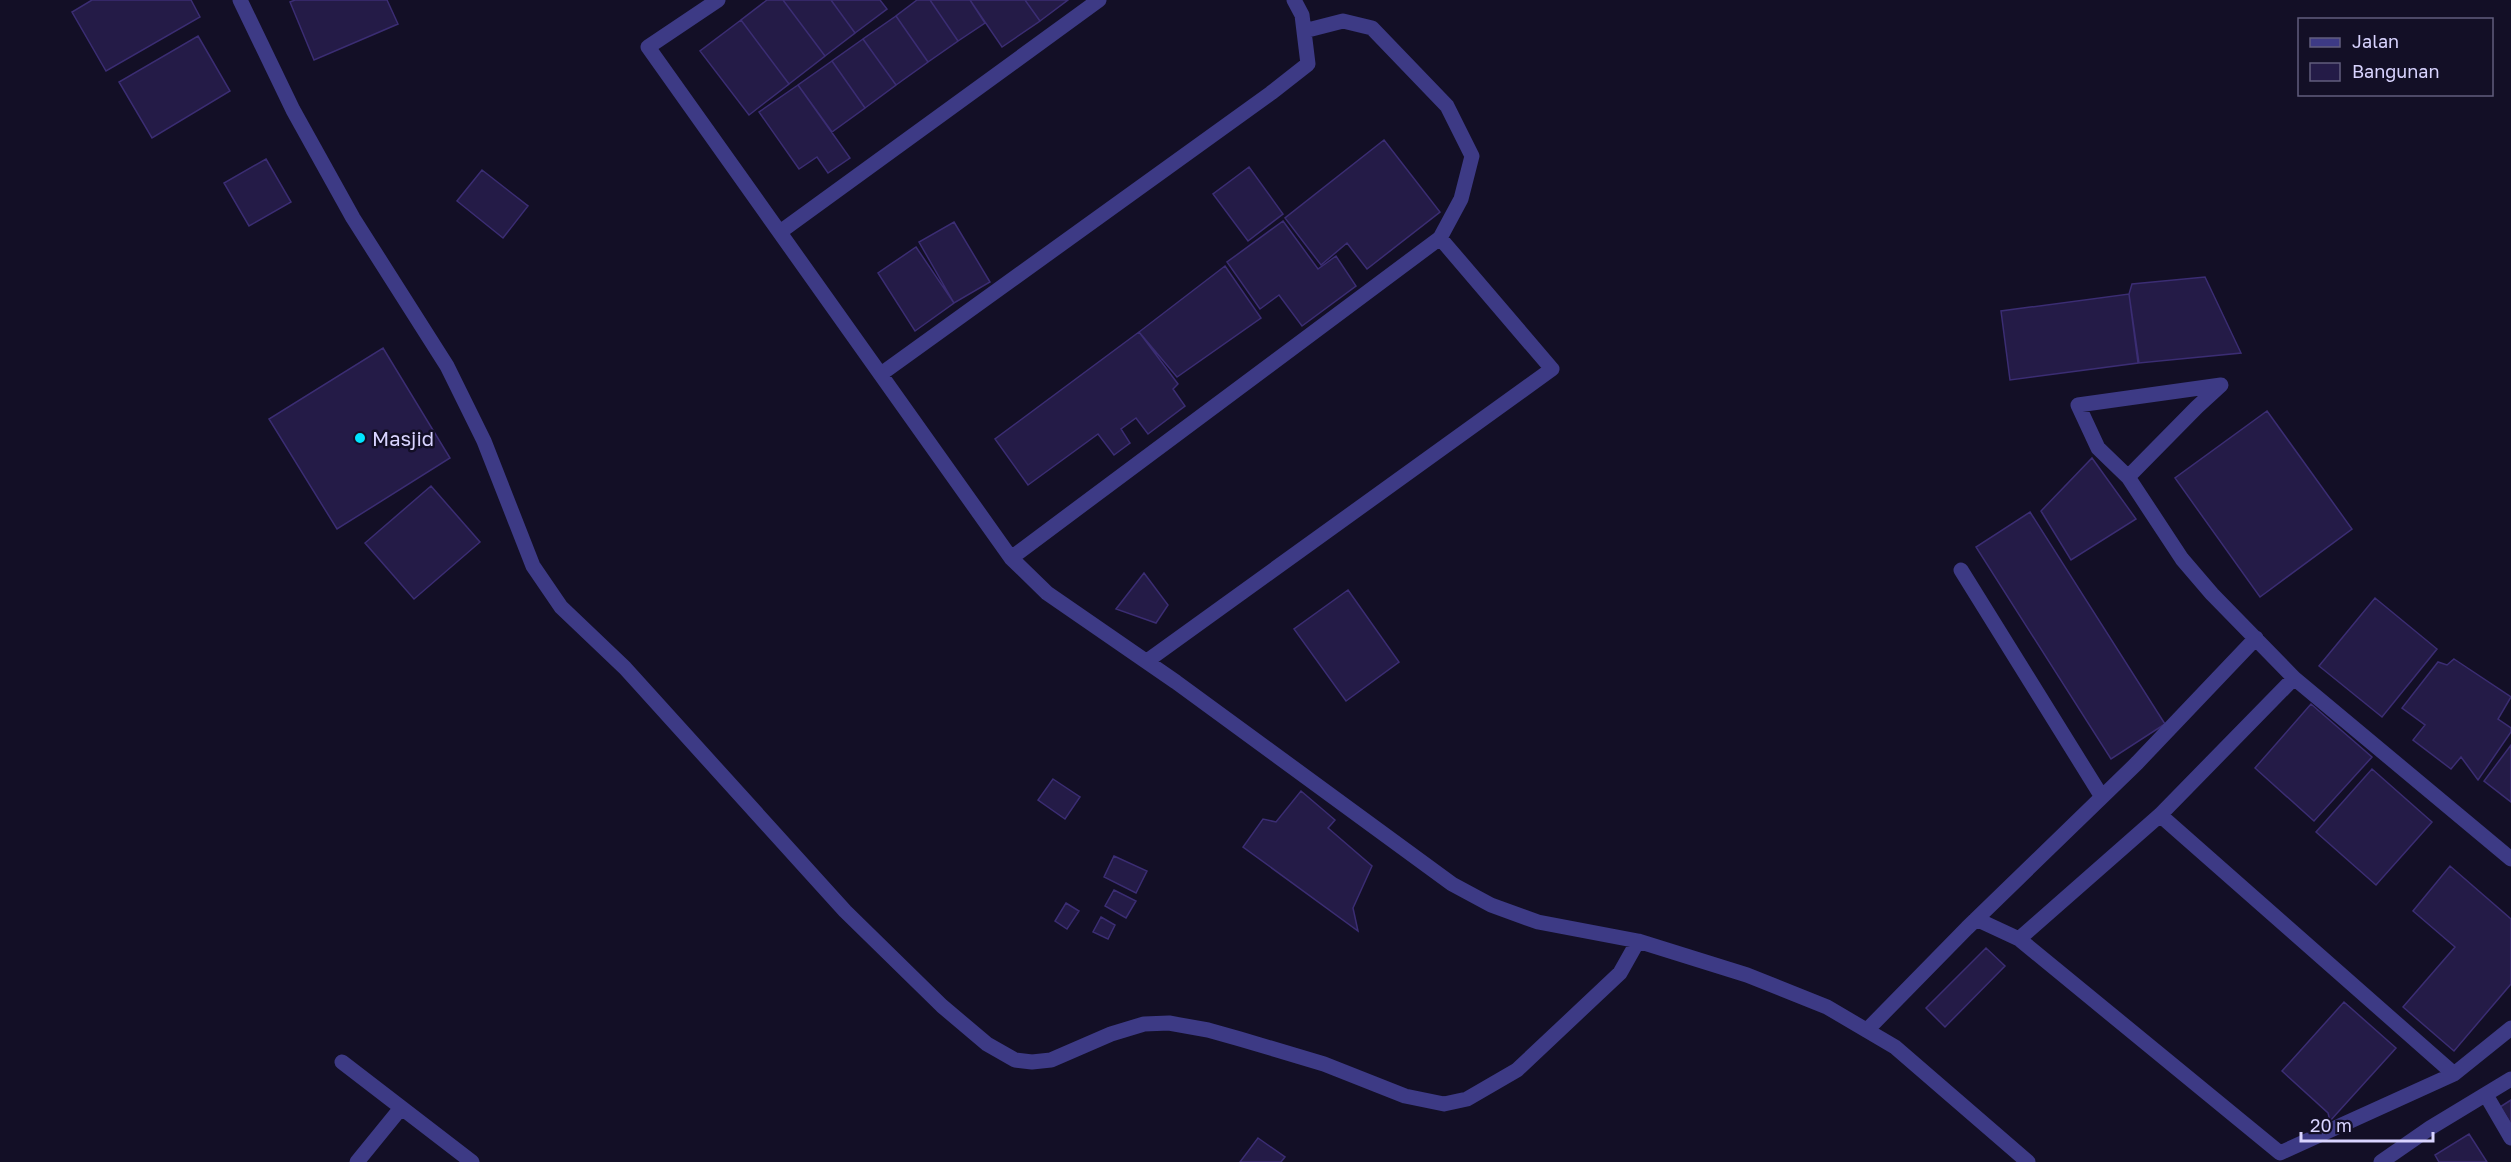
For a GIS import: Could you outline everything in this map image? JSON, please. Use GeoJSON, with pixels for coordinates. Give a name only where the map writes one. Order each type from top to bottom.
{"type":"FeatureCollection","features":[{"type":"Feature","properties":{"kind":"street"},"geometry":{"type":"LineString","coordinates":[[240,0],[293,110],[353,218],[447,366],[484,441],[533,566],[561,607],[625,668],[845,911],[942,1006],[987,1044],[1015,1060],[1032,1062],[1051,1060],[1110,1034],[1144,1024],[1169,1023],[1240,1039],[1324,1064],[1405,1096],[1444,1104],[1467,1099],[1517,1070],[1620,973],[1638,941]]}},
{"type":"Feature","properties":{"kind":"street"},"geometry":{"type":"LineString","coordinates":[[718,0],[648,47],[1011,558],[1047,593],[1147,661],[1452,884],[1491,905],[1538,922],[1638,941],[1747,975],[1827,1007],[1895,1047],[2028,1162]]}},
{"type":"Feature","properties":{"kind":"street"},"geometry":{"type":"LineString","coordinates":[[780,232],[1099,0]]}},
{"type":"Feature","properties":{"kind":"street"},"geometry":{"type":"LineString","coordinates":[[881,374],[1308,64],[1302,15],[1294,0]]}},
{"type":"Feature","properties":{"kind":"street"},"geometry":{"type":"LineString","coordinates":[[1011,558],[1440,238],[1461,199],[1472,156],[1447,106],[1372,28],[1342,21],[1304,31]]}},
{"type":"Feature","properties":{"kind":"street"},"geometry":{"type":"LineString","coordinates":[[1147,661],[1552,369],[1440,238]]}},
{"type":"Feature","properties":{"kind":"street"},"geometry":{"type":"LineString","coordinates":[[2128,477],[2221,386],[2078,405],[2098,448],[2128,477],[2182,559],[2294,678],[2511,859]]}},
{"type":"Feature","properties":{"kind":"street"},"geometry":{"type":"LineString","coordinates":[[1961,570],[2102,797]]}},
{"type":"Feature","properties":{"kind":"street"},"geometry":{"type":"LineString","coordinates":[[1867,1030],[1976,919],[2102,797],[2256,638]]}},
{"type":"Feature","properties":{"kind":"street"},"geometry":{"type":"LineString","coordinates":[[2019,939],[2160,815],[2294,678]]}},
{"type":"Feature","properties":{"kind":"street"},"geometry":{"type":"LineString","coordinates":[[2160,815],[2454,1074]]}},
{"type":"Feature","properties":{"kind":"street"},"geometry":{"type":"LineString","coordinates":[[1976,919],[2019,939],[2280,1153],[2454,1074],[2511,1028]]}},
{"type":"Feature","properties":{"kind":"street"},"geometry":{"type":"LineString","coordinates":[[342,1062],[472,1162]]}},
{"type":"Feature","properties":{"kind":"street"},"geometry":{"type":"LineString","coordinates":[[2381,1162],[2430,1128],[2511,1078]]}},
{"type":"Feature","properties":{"kind":"street"},"geometry":{"type":"LineString","coordinates":[[2486,1095],[2511,1138]]}},
{"type":"Feature","properties":{"kind":"street"},"geometry":{"type":"LineString","coordinates":[[357,1162],[401,1108]]}},
{"type":"Feature","properties":{"kind":"building"},"geometry":{"type":"Polygon","coordinates":[[[92,0],[191,0],[200,17],[106,71],[72,12],[92,0]]]}},
{"type":"Feature","properties":{"kind":"building"},"geometry":{"type":"Polygon","coordinates":[[[295,0],[387,0],[398,24],[314,60],[290,2],[295,0]]]}},
{"type":"Feature","properties":{"kind":"building"},"geometry":{"type":"Polygon","coordinates":[[[767,0],[783,0],[825,56],[789,84],[741,20],[767,0]]]}},
{"type":"Feature","properties":{"kind":"building"},"geometry":{"type":"Polygon","coordinates":[[[783,0],[831,0],[855,33],[825,56],[783,0]]]}},
{"type":"Feature","properties":{"kind":"building"},"geometry":{"type":"Polygon","coordinates":[[[831,0],[880,0],[887,9],[855,33],[831,0]]]}},
{"type":"Feature","properties":{"kind":"building"},"geometry":{"type":"Polygon","coordinates":[[[917,0],[930,0],[958,41],[928,62],[896,16],[917,0]]]}},
{"type":"Feature","properties":{"kind":"building"},"geometry":{"type":"Polygon","coordinates":[[[930,0],[970,0],[985,23],[958,41],[930,0]]]}},
{"type":"Feature","properties":{"kind":"building"},"geometry":{"type":"Polygon","coordinates":[[[970,0],[1025,0],[1040,21],[1002,47],[970,0]]]}},
{"type":"Feature","properties":{"kind":"building"},"geometry":{"type":"Polygon","coordinates":[[[1025,0],[1068,0],[1040,21],[1025,0]]]}},
{"type":"Feature","properties":{"kind":"building"},"geometry":{"type":"Polygon","coordinates":[[[896,16],[928,62],[896,85],[863,39],[896,16]]]}},
{"type":"Feature","properties":{"kind":"building"},"geometry":{"type":"Polygon","coordinates":[[[741,20],[789,84],[749,115],[700,51],[741,20]]]}},
{"type":"Feature","properties":{"kind":"building"},"geometry":{"type":"Polygon","coordinates":[[[198,36],[230,91],[152,138],[119,82],[198,36]]]}},
{"type":"Feature","properties":{"kind":"building"},"geometry":{"type":"Polygon","coordinates":[[[863,39],[896,85],[865,108],[832,61],[863,39]]]}},
{"type":"Feature","properties":{"kind":"building"},"geometry":{"type":"Polygon","coordinates":[[[832,61],[865,108],[832,132],[798,85],[832,61]]]}},
{"type":"Feature","properties":{"kind":"building"},"geometry":{"type":"Polygon","coordinates":[[[798,85],[850,158],[828,173],[817,157],[799,169],[759,112],[798,85]]]}},
{"type":"Feature","properties":{"kind":"building"},"geometry":{"type":"Polygon","coordinates":[[[1384,140],[1440,212],[1367,269],[1347,243],[1321,265],[1285,218],[1384,140]]]}},
{"type":"Feature","properties":{"kind":"building"},"geometry":{"type":"Polygon","coordinates":[[[266,159],[291,202],[249,226],[224,183],[266,159]]]}},
{"type":"Feature","properties":{"kind":"building"},"geometry":{"type":"Polygon","coordinates":[[[1249,167],[1283,214],[1248,241],[1213,194],[1249,167]]]}},
{"type":"Feature","properties":{"kind":"building"},"geometry":{"type":"Polygon","coordinates":[[[482,170],[528,206],[503,238],[457,201],[482,170]]]}},
{"type":"Feature","properties":{"kind":"building"},"geometry":{"type":"Polygon","coordinates":[[[1283,221],[1318,269],[1336,256],[1356,286],[1302,326],[1279,295],[1260,309],[1227,262],[1283,221]]]}},
{"type":"Feature","properties":{"kind":"building"},"geometry":{"type":"Polygon","coordinates":[[[954,222],[990,282],[954,303],[919,242],[954,222]]]}},
{"type":"Feature","properties":{"kind":"building"},"geometry":{"type":"Polygon","coordinates":[[[916,247],[954,303],[915,331],[878,273],[916,247]]]}},
{"type":"Feature","properties":{"kind":"building"},"geometry":{"type":"Polygon","coordinates":[[[1225,266],[1261,318],[1177,377],[1139,332],[1225,266]]]}},
{"type":"Feature","properties":{"kind":"building"},"geometry":{"type":"Polygon","coordinates":[[[2205,277],[2241,353],[2139,363],[2129,294],[2132,284],[2205,277]]]}},
{"type":"Feature","properties":{"kind":"building"},"geometry":{"type":"Polygon","coordinates":[[[2129,294],[2138,363],[2010,380],[2001,311],[2129,294]]]}},
{"type":"Feature","properties":{"kind":"building"},"geometry":{"type":"Polygon","coordinates":[[[1139,332],[1178,384],[1173,389],[1185,406],[1148,434],[1136,418],[1121,429],[1130,443],[1114,455],[1098,434],[1028,485],[995,439],[1139,332]]]}},
{"type":"Feature","properties":{"kind":"building","name":"Masjid"},"geometry":{"type":"Polygon","coordinates":[[[383,348],[450,458],[337,529],[269,419],[383,348]]]}},
{"type":"Feature","properties":{"kind":"building"},"geometry":{"type":"Polygon","coordinates":[[[2267,411],[2352,529],[2260,597],[2175,478],[2267,411]]]}},
{"type":"Feature","properties":{"kind":"building"},"geometry":{"type":"Polygon","coordinates":[[[2092,458],[2136,519],[2071,560],[2041,511],[2092,458]]]}},
{"type":"Feature","properties":{"kind":"building"},"geometry":{"type":"Polygon","coordinates":[[[431,486],[480,542],[414,599],[365,543],[431,486]]]}},
{"type":"Feature","properties":{"kind":"building"},"geometry":{"type":"Polygon","coordinates":[[[2030,512],[2165,724],[2111,759],[1976,547],[2030,512]]]}},
{"type":"Feature","properties":{"kind":"building"},"geometry":{"type":"Polygon","coordinates":[[[1144,573],[1168,605],[1156,623],[1116,609],[1144,573]]]}},
{"type":"Feature","properties":{"kind":"building"},"geometry":{"type":"Polygon","coordinates":[[[1348,590],[1399,662],[1346,701],[1294,629],[1348,590]]]}},
{"type":"Feature","properties":{"kind":"building"},"geometry":{"type":"Polygon","coordinates":[[[2375,598],[2437,649],[2382,717],[2319,666],[2375,598]]]}},
{"type":"Feature","properties":{"kind":"building"},"geometry":{"type":"Polygon","coordinates":[[[2454,659],[2511,697],[2498,719],[2511,728],[2511,732],[2478,780],[2461,757],[2451,769],[2413,740],[2425,725],[2402,708],[2438,662],[2447,665],[2454,659]]]}},
{"type":"Feature","properties":{"kind":"building"},"geometry":{"type":"Polygon","coordinates":[[[2311,704],[2372,757],[2314,821],[2255,768],[2311,704]]]}},
{"type":"Feature","properties":{"kind":"building"},"geometry":{"type":"Polygon","coordinates":[[[2511,745],[2511,802],[2484,781],[2511,745]]]}},
{"type":"Feature","properties":{"kind":"building"},"geometry":{"type":"Polygon","coordinates":[[[2372,769],[2432,822],[2376,885],[2316,832],[2372,769]]]}},
{"type":"Feature","properties":{"kind":"building"},"geometry":{"type":"Polygon","coordinates":[[[1053,779],[1080,797],[1065,819],[1038,800],[1053,779]]]}},
{"type":"Feature","properties":{"kind":"building"},"geometry":{"type":"Polygon","coordinates":[[[1301,791],[1335,820],[1328,828],[1372,866],[1353,908],[1358,931],[1243,847],[1263,819],[1276,822],[1301,791]]]}},
{"type":"Feature","properties":{"kind":"building"},"geometry":{"type":"Polygon","coordinates":[[[1114,856],[1147,871],[1136,893],[1104,877],[1114,856]]]}},
{"type":"Feature","properties":{"kind":"building"},"geometry":{"type":"Polygon","coordinates":[[[2450,866],[2511,919],[2511,984],[2454,1051],[2403,1007],[2455,947],[2413,911],[2450,866]]]}},
{"type":"Feature","properties":{"kind":"building"},"geometry":{"type":"Polygon","coordinates":[[[1114,890],[1136,901],[1126,918],[1105,906],[1114,890]]]}},
{"type":"Feature","properties":{"kind":"building"},"geometry":{"type":"Polygon","coordinates":[[[1066,903],[1079,911],[1067,929],[1055,921],[1066,903]]]}},
{"type":"Feature","properties":{"kind":"building"},"geometry":{"type":"Polygon","coordinates":[[[1101,917],[1115,925],[1108,939],[1093,932],[1101,917]]]}},
{"type":"Feature","properties":{"kind":"building"},"geometry":{"type":"Polygon","coordinates":[[[1986,948],[2005,966],[1945,1027],[1926,1008],[1986,948]]]}},
{"type":"Feature","properties":{"kind":"building"},"geometry":{"type":"Polygon","coordinates":[[[2344,1002],[2396,1048],[2330,1121],[2328,1113],[2282,1071],[2344,1002]]]}},
{"type":"Feature","properties":{"kind":"building"},"geometry":{"type":"Polygon","coordinates":[[[2511,1100],[2511,1124],[2500,1107],[2511,1100]]]}},
{"type":"Feature","properties":{"kind":"building"},"geometry":{"type":"Polygon","coordinates":[[[2469,1134],[2487,1162],[2439,1162],[2435,1155],[2469,1134]]]}},
{"type":"Feature","properties":{"kind":"building"},"geometry":{"type":"Polygon","coordinates":[[[1258,1138],[1285,1157],[1281,1162],[1240,1162],[1258,1138]]]}},
{"type":"Feature","properties":{"kind":"place","name":"Masjid"},"geometry":{"type":"Point","coordinates":[360,438]}}]}
